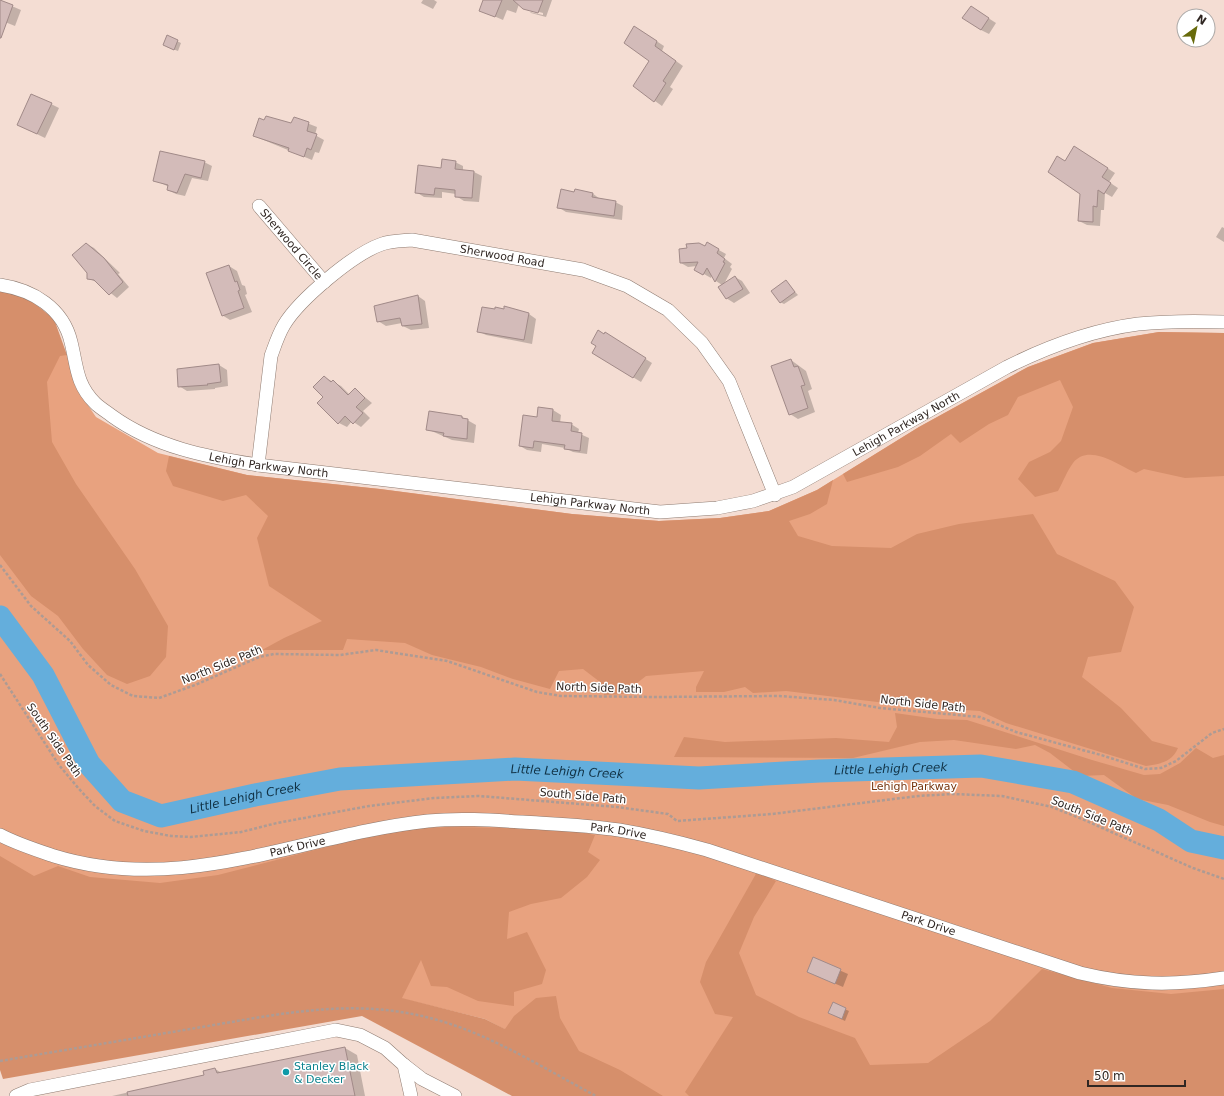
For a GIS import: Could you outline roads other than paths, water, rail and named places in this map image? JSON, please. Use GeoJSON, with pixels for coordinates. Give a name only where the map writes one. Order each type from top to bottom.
{"type":"FeatureCollection","features":[{"type":"Feature","properties":{"kind":"street","name":"Sherwood Circle"},"geometry":{"type":"LineString","coordinates":[[259,206],[324,282]]}},
{"type":"Feature","properties":{"kind":"street","name":"Sherwood Road"},"geometry":{"type":"LineString","coordinates":[[258,465],[271,356],[276,339],[285,324],[300,306],[324,282],[371,249],[397,241],[412,240],[583,270],[627,286],[668,310],[702,343],[729,381],[775,495]]}},
{"type":"Feature","properties":{"kind":"street","name":"Lehigh Parkway North"},"geometry":{"type":"LineString","coordinates":[[0,285],[21,289],[35,295],[47,304],[58,315],[66,328],[71,342],[78,379],[96,404],[119,421],[164,444],[200,454],[258,465],[660,512],[717,508],[775,495],[793,487],[1007,367],[1041,350],[1076,337],[1138,324],[1176,321],[1224,322]]}},
{"type":"Feature","properties":{"kind":"street","name":"Park Drive"},"geometry":{"type":"LineString","coordinates":[[0,835],[36,850],[69,860],[103,867],[137,870],[172,870],[253,857],[353,833],[430,821],[469,819],[572,825],[618,830],[663,838],[707,850],[1080,973],[1120,981],[1160,984],[1192,983],[1224,978]]}},
{"type":"Feature","properties":{"kind":"street"},"geometry":{"type":"LineString","coordinates":[[16,1096],[30,1090],[336,1030],[360,1035],[385,1048],[422,1079],[455,1096]]}},
{"type":"Feature","properties":{"kind":"street"},"geometry":{"type":"LineString","coordinates":[[404,1065],[411,1096]]}},
{"type":"Feature","properties":{"kind":"waterway","name":"Little Lehigh Creek"},"geometry":{"type":"LineString","coordinates":[[0,617],[43,675],[89,764],[122,801],[161,816],[255,795],[340,779],[515,769],[699,778],[820,771],[981,766],[1073,782],[1159,820],[1191,841],[1224,848]]}},
{"type":"Feature","properties":{"kind":"place","name":"Stanley Black & Decker"},"geometry":{"type":"Point","coordinates":[286,1072]}},
{"type":"Feature","properties":{"kind":"park label","name":"Lehigh Parkway"},"geometry":{"type":"Point","coordinates":[914,786]}}]}
